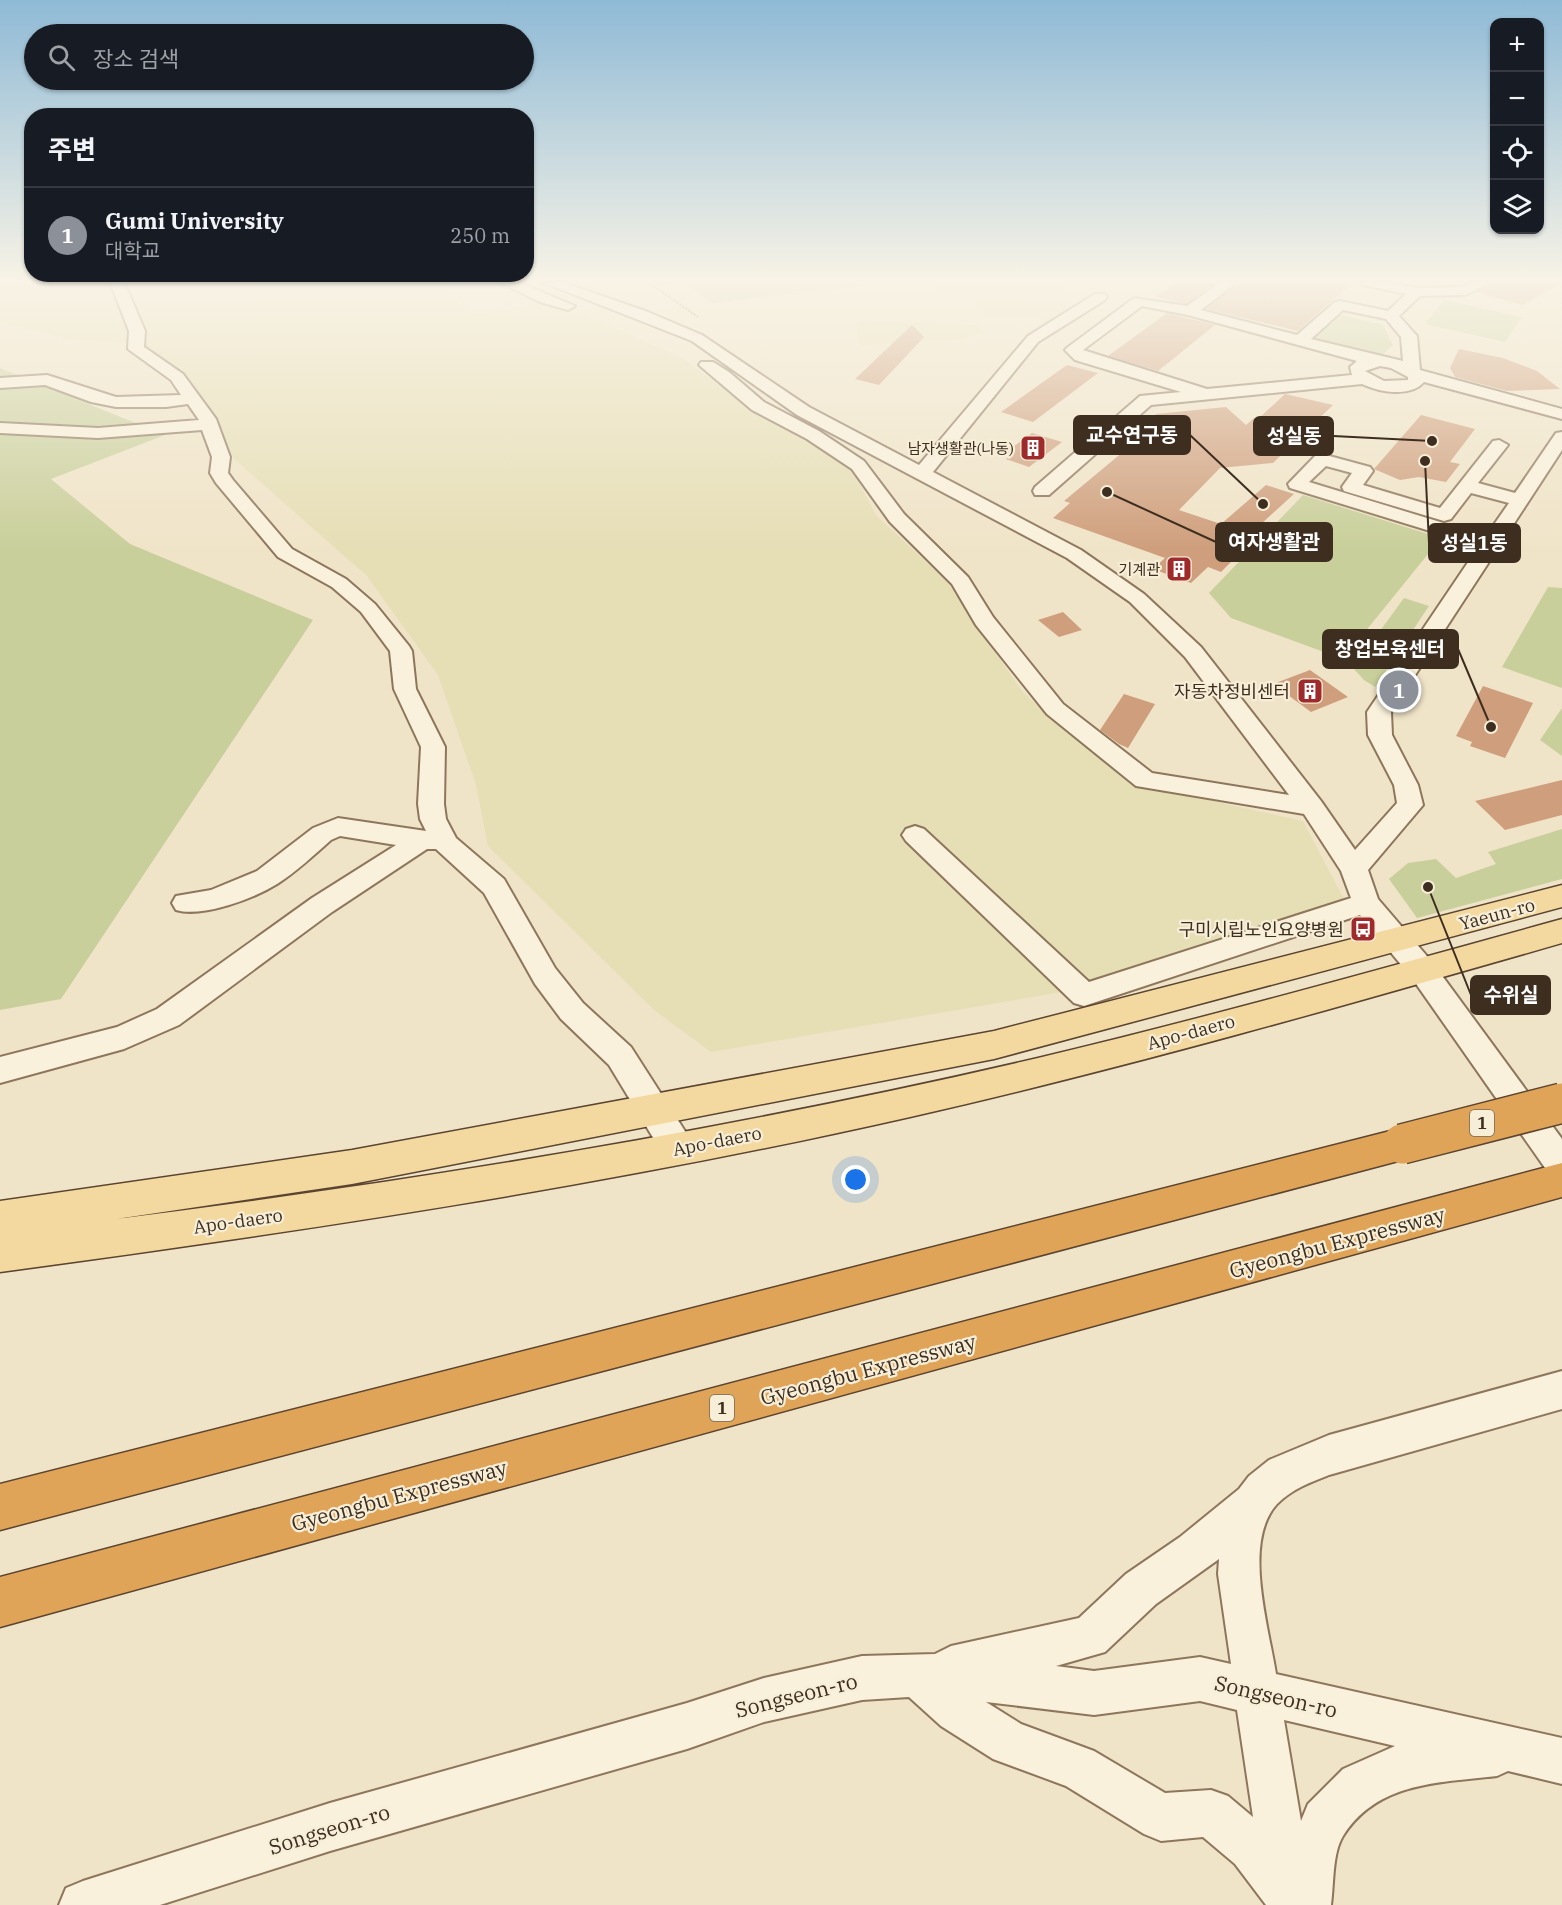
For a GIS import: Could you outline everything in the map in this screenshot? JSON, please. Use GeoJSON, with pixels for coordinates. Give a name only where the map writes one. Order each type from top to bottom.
{"type":"FeatureCollection","features":[{"type":"Feature","properties":{"kind":"highway","name":"1"},"geometry":{"type":"LineString","coordinates":[[0,1507],[1562,1103]]}},
{"type":"Feature","properties":{"kind":"highway","name":"Gyeongbu Expressway"},"geometry":{"type":"LineString","coordinates":[[0,1602],[1562,1180]]}},
{"type":"Feature","properties":{"kind":"main road","name":"Yaeun-ro"},"geometry":{"type":"LineString","coordinates":[[1398,940],[1562,897]]}},
{"type":"Feature","properties":{"kind":"main road","name":"Yaeun-ro"},"geometry":{"type":"LineString","coordinates":[[1422,970],[1562,931]]}},
{"type":"Feature","properties":{"kind":"main road","name":"Apo-daero"},"geometry":{"type":"LineString","coordinates":[[0,1219],[143,1200],[352,1167],[994,1045],[1398,940]]}},
{"type":"Feature","properties":{"kind":"main road","name":"Apo-daero"},"geometry":{"type":"LineString","coordinates":[[0,1253],[165,1232],[484,1185],[678,1149],[1036,1073],[1422,970]]}},
{"type":"Feature","properties":{"kind":"street"},"geometry":{"type":"LineString","coordinates":[[168,371],[177,377],[209,424],[220,457],[219,473],[225,483],[285,554],[339,583],[368,608],[401,651],[405,689],[434,747],[431,804],[435,842]]}},
{"type":"Feature","properties":{"kind":"street"},"geometry":{"type":"LineString","coordinates":[[716,371],[758,406],[813,435],[858,465],[897,518],[920,538],[961,581],[984,620],[1055,709],[1145,780],[1312,807]]}},
{"type":"Feature","properties":{"kind":"street"},"geometry":{"type":"LineString","coordinates":[[748,371],[803,411],[923,472],[1074,554],[1137,598],[1193,652],[1312,807],[1354,869],[1366,903],[1422,970],[1562,1165]]}},
{"type":"Feature","properties":{"kind":"street"},"geometry":{"type":"LineString","coordinates":[[923,472],[1007,371]]}},
{"type":"Feature","properties":{"kind":"street"},"geometry":{"type":"LineString","coordinates":[[1130,371],[1206,394]]}},
{"type":"Feature","properties":{"kind":"street"},"geometry":{"type":"LineString","coordinates":[[1357,371],[1365,379]]}},
{"type":"Feature","properties":{"kind":"street"},"geometry":{"type":"LineString","coordinates":[[1405,371],[1413,377],[1562,424]]}},
{"type":"Feature","properties":{"kind":"street"},"geometry":{"type":"LineString","coordinates":[[1412,371],[1413,377]]}},
{"type":"Feature","properties":{"kind":"street"},"geometry":{"type":"LineString","coordinates":[[1042,491],[1146,400],[1365,379],[1383,385],[1413,377],[1562,414]]}},
{"type":"Feature","properties":{"kind":"street"},"geometry":{"type":"LineString","coordinates":[[0,383],[47,380],[116,402],[166,402],[193,398]]}},
{"type":"Feature","properties":{"kind":"street"},"geometry":{"type":"LineString","coordinates":[[0,428],[98,433],[209,424]]}},
{"type":"Feature","properties":{"kind":"street"},"geometry":{"type":"LineString","coordinates":[[1354,869],[1410,805],[1406,785],[1380,735],[1379,712],[1562,437]]}},
{"type":"Feature","properties":{"kind":"street"},"geometry":{"type":"LineString","coordinates":[[1492,544],[1297,484],[1322,459],[1364,471],[1351,487],[1444,515],[1499,445]]}},
{"type":"Feature","properties":{"kind":"street"},"geometry":{"type":"LineString","coordinates":[[1467,486],[1521,500]]}},
{"type":"Feature","properties":{"kind":"street"},"geometry":{"type":"LineString","coordinates":[[186,903],[215,899],[267,878],[322,834],[338,827],[435,842],[494,886],[544,976],[572,1011],[620,1056],[678,1149]]}},
{"type":"Feature","properties":{"kind":"street"},"geometry":{"type":"LineString","coordinates":[[915,835],[1084,995],[1366,903]]}},
{"type":"Feature","properties":{"kind":"street"},"geometry":{"type":"LineString","coordinates":[[0,1070],[124,1037],[168,1017],[322,905],[435,842]]}},
{"type":"Feature","properties":{"kind":"street"},"geometry":{"type":"LineString","coordinates":[[1297,1905],[1274,1806],[1239,1574],[1240,1534],[1255,1502],[1263,1490],[1283,1474],[1329,1455],[1562,1390]]}},
{"type":"Feature","properties":{"kind":"street"},"geometry":{"type":"LineString","coordinates":[[917,1675],[1090,1637],[1141,1589],[1195,1552],[1255,1502]]}},
{"type":"Feature","properties":{"kind":"street"},"geometry":{"type":"LineString","coordinates":[[917,1675],[957,1710],[1009,1743],[1078,1767],[1161,1818],[1211,1813],[1252,1847],[1297,1905]]}},
{"type":"Feature","properties":{"kind":"street","name":"Songseon-ro"},"geometry":{"type":"LineString","coordinates":[[83,1905],[330,1827],[687,1726],[764,1700],[862,1678],[917,1675],[1014,1681],[1094,1693],[1200,1679],[1562,1761]]}},
{"type":"Feature","properties":{"kind":"street"},"geometry":{"type":"LineString","coordinates":[[1307,1905],[1314,1850],[1325,1821],[1359,1785],[1407,1764],[1516,1751]]}},
{"type":"Feature","properties":{"kind":"shaded area"},"geometry":{"type":"Polygon","coordinates":[[[174,371],[700,371],[749,406],[850,466],[876,515],[947,582],[1022,691],[1059,726],[1153,788],[1303,821],[1344,899],[1062,992],[711,1052],[654,1010],[488,846],[476,785],[438,675],[367,576],[234,459],[196,391],[174,371]]]}},
{"type":"Feature","properties":{"kind":"green space"},"geometry":{"type":"Polygon","coordinates":[[[0,371],[7,371],[165,435],[51,479],[130,544],[313,620],[61,999],[0,1010],[0,371]]]}},
{"type":"Feature","properties":{"kind":"green space"},"geometry":{"type":"Polygon","coordinates":[[[1303,495],[1441,538],[1343,659],[1231,618],[1209,593],[1303,495]]]}},
{"type":"Feature","properties":{"kind":"green space"},"geometry":{"type":"Polygon","coordinates":[[[1548,587],[1562,588],[1562,688],[1502,667],[1548,587]]]}},
{"type":"Feature","properties":{"kind":"green space"},"geometry":{"type":"Polygon","coordinates":[[[1404,598],[1429,606],[1375,687],[1364,680],[1353,668],[1404,598]]]}},
{"type":"Feature","properties":{"kind":"green space"},"geometry":{"type":"Polygon","coordinates":[[[1562,708],[1562,756],[1540,740],[1562,708]]]}},
{"type":"Feature","properties":{"kind":"green space"},"geometry":{"type":"Polygon","coordinates":[[[1562,829],[1562,879],[1417,918],[1389,879],[1408,863],[1436,859],[1456,878],[1496,864],[1488,852],[1562,829]]]}},
{"type":"Feature","properties":{"kind":"building"},"geometry":{"type":"Polygon","coordinates":[[[864,371],[892,371],[879,385],[855,379],[864,371]]]}},
{"type":"Feature","properties":{"kind":"building"},"geometry":{"type":"Polygon","coordinates":[[[1059,371],[1098,373],[1033,422],[1001,412],[1059,371]]]}},
{"type":"Feature","properties":{"kind":"building"},"geometry":{"type":"Polygon","coordinates":[[[1452,371],[1537,371],[1560,389],[1507,391],[1455,377],[1452,371]]]}},
{"type":"Feature","properties":{"kind":"building"},"geometry":{"type":"Polygon","coordinates":[[[1285,394],[1333,405],[1273,463],[1220,468],[1179,510],[1221,524],[1266,485],[1294,494],[1250,534],[1257,536],[1221,572],[1208,567],[1191,583],[1153,569],[1165,558],[1053,518],[1070,503],[1064,501],[1136,441],[1128,439],[1156,414],[1226,407],[1246,425],[1254,418],[1258,419],[1285,394]]]}},
{"type":"Feature","properties":{"kind":"building"},"geometry":{"type":"Polygon","coordinates":[[[1421,415],[1475,429],[1450,462],[1460,464],[1446,482],[1419,477],[1400,480],[1374,469],[1421,415]]]}},
{"type":"Feature","properties":{"kind":"building","name":"남자생활관(나동)"},"geometry":{"type":"Polygon","coordinates":[[[1032,433],[1062,442],[1029,467],[1006,459],[1011,455],[1005,453],[1032,433]]]}},
{"type":"Feature","properties":{"kind":"building"},"geometry":{"type":"Polygon","coordinates":[[[1063,612],[1082,630],[1059,637],[1038,620],[1063,612]]]}},
{"type":"Feature","properties":{"kind":"building","name":"자동차정비센터"},"geometry":{"type":"Polygon","coordinates":[[[1310,670],[1348,697],[1311,712],[1273,684],[1310,670]]]}},
{"type":"Feature","properties":{"kind":"building"},"geometry":{"type":"Polygon","coordinates":[[[1483,686],[1533,703],[1505,758],[1470,746],[1472,742],[1456,736],[1483,686]]]}},
{"type":"Feature","properties":{"kind":"building"},"geometry":{"type":"Polygon","coordinates":[[[1124,694],[1155,704],[1128,748],[1100,730],[1124,694]]]}},
{"type":"Feature","properties":{"kind":"building"},"geometry":{"type":"Polygon","coordinates":[[[1562,780],[1562,815],[1505,830],[1475,801],[1562,780]]]}},
{"type":"Feature","properties":{"kind":"place","name":"성실동"},"geometry":{"type":"Point","coordinates":[1432,441]}},
{"type":"Feature","properties":{"kind":"place","name":"남자생활관(나동)"},"geometry":{"type":"Point","coordinates":[1033,448]}},
{"type":"Feature","properties":{"kind":"place","name":"성실1동"},"geometry":{"type":"Point","coordinates":[1425,461]}},
{"type":"Feature","properties":{"kind":"place","name":"여자생활관"},"geometry":{"type":"Point","coordinates":[1107,492]}},
{"type":"Feature","properties":{"kind":"place","name":"교수연구동"},"geometry":{"type":"Point","coordinates":[1263,504]}},
{"type":"Feature","properties":{"kind":"place","name":"기계관"},"geometry":{"type":"Point","coordinates":[1179,569]}},
{"type":"Feature","properties":{"kind":"place","name":"Gumi University"},"geometry":{"type":"Point","coordinates":[1399,690]}},
{"type":"Feature","properties":{"kind":"place","name":"자동차정비센터"},"geometry":{"type":"Point","coordinates":[1310,691]}},
{"type":"Feature","properties":{"kind":"place","name":"창업보육센터"},"geometry":{"type":"Point","coordinates":[1491,727]}},
{"type":"Feature","properties":{"kind":"place","name":"수위실"},"geometry":{"type":"Point","coordinates":[1428,887]}},
{"type":"Feature","properties":{"kind":"place","name":"구미시립노인요양병원"},"geometry":{"type":"Point","coordinates":[1363,929]}}]}
